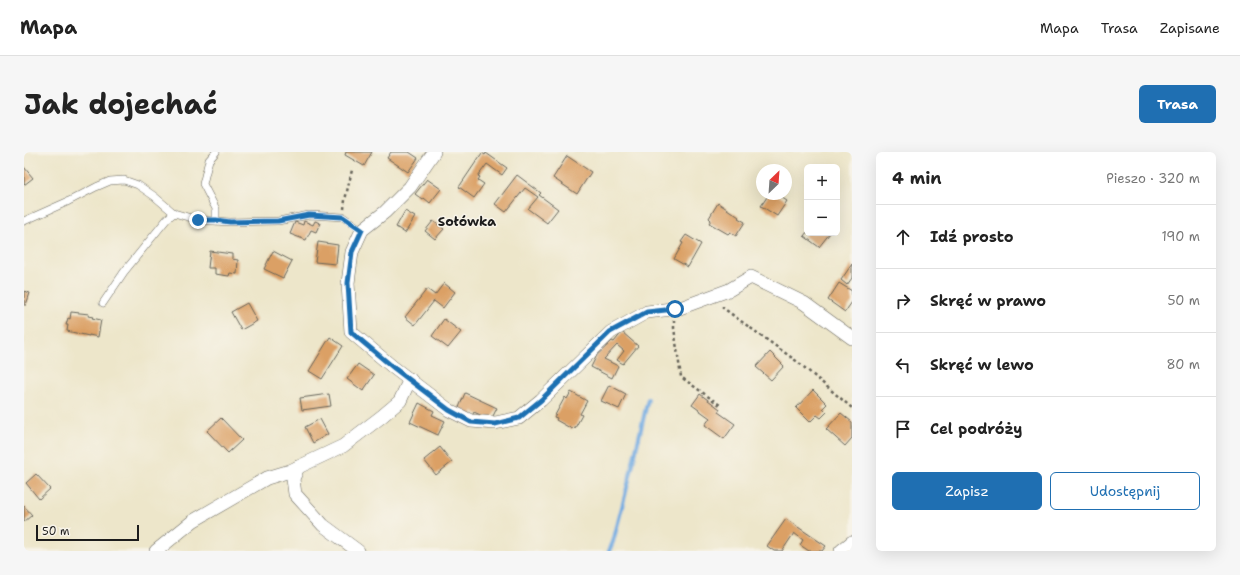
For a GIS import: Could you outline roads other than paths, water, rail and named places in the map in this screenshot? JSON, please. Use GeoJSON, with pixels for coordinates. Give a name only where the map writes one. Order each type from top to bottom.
{"type":"FeatureCollection","features":[{"type":"Feature","properties":{"kind":"street"},"geometry":{"type":"LineString","coordinates":[[434,152],[410,187],[385,212],[362,230],[352,252],[348,283],[351,332],[394,368],[449,410],[471,422],[495,424],[519,418],[541,400],[610,332],[647,312],[680,308],[720,294],[751,277],[804,303],[852,338]]}},
{"type":"Feature","properties":{"kind":"street"},"geometry":{"type":"LineString","coordinates":[[156,551],[193,521],[267,478],[298,467],[343,446],[400,401],[410,379]]}},
{"type":"Feature","properties":{"kind":"street"},"geometry":{"type":"LineString","coordinates":[[298,467],[293,479],[295,494],[323,525],[358,551]]}},
{"type":"Feature","properties":{"kind":"street"},"geometry":{"type":"LineString","coordinates":[[841,551],[852,542]]}},
{"type":"Feature","properties":{"kind":"lane"},"geometry":{"type":"LineString","coordinates":[[216,152],[209,160],[203,184],[216,209],[216,220]]}},
{"type":"Feature","properties":{"kind":"lane"},"geometry":{"type":"LineString","coordinates":[[24,221],[110,181],[124,180],[138,185],[174,213],[198,220],[230,222],[278,221],[309,215],[343,217],[362,230]]}},
{"type":"Feature","properties":{"kind":"lane"},"geometry":{"type":"LineString","coordinates":[[103,303],[124,272],[167,219],[174,213]]}},
{"type":"Feature","properties":{"kind":"waterway"},"geometry":{"type":"LineString","coordinates":[[609,551],[613,542],[629,480],[648,399]]}},
{"type":"Feature","properties":{"kind":"district","name":"Sołówka"},"geometry":{"type":"Point","coordinates":[467,221]}}]}
